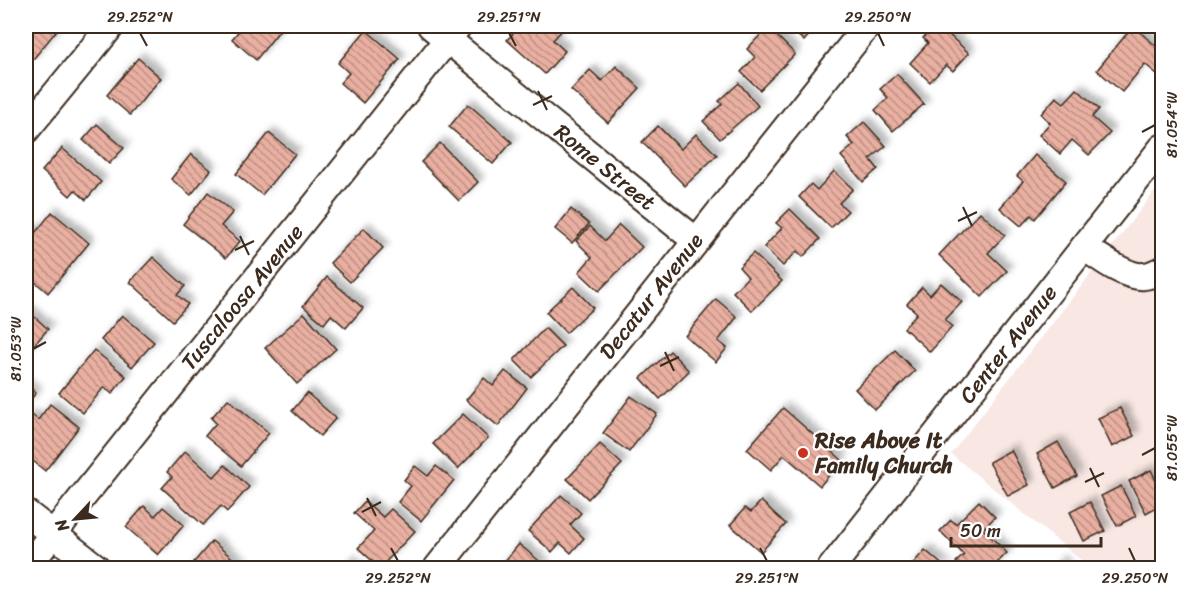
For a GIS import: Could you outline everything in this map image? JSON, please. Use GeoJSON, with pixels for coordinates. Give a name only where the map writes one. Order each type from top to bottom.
{"type":"FeatureCollection","features":[{"type":"Feature","properties":{"kind":"street"},"geometry":{"type":"LineString","coordinates":[[26,130],[111,26]]}},
{"type":"Feature","properties":{"kind":"street","name":"Decatur Avenue"},"geometry":{"type":"LineString","coordinates":[[437,568],[867,26]]}},
{"type":"Feature","properties":{"kind":"street","name":"Rome Street"},"geometry":{"type":"LineString","coordinates":[[446,30],[695,240]]}},
{"type":"Feature","properties":{"kind":"street","name":"Tuscaloosa Avenue"},"geometry":{"type":"LineString","coordinates":[[26,568],[446,30]]}},
{"type":"Feature","properties":{"kind":"street","name":"Center Avenue"},"geometry":{"type":"LineString","coordinates":[[831,568],[1162,148]]}},
{"type":"Feature","properties":{"kind":"street"},"geometry":{"type":"LineString","coordinates":[[1084,247],[1115,268],[1143,277],[1162,270]]}},
{"type":"Feature","properties":{"kind":"street"},"geometry":{"type":"LineString","coordinates":[[26,513],[97,568]]}},
{"type":"Feature","properties":{"kind":"shaded area"},"geometry":{"type":"Polygon","coordinates":[[[1162,182],[1162,568],[1091,568],[951,454],[1162,182]]]}},
{"type":"Feature","properties":{"kind":"building"},"geometry":{"type":"Polygon","coordinates":[[[27,26],[54,26],[58,29],[30,63],[26,60],[27,26]]]}},
{"type":"Feature","properties":{"kind":"building"},"geometry":{"type":"Polygon","coordinates":[[[243,26],[273,26],[279,31],[256,60],[232,39],[243,26]]]}},
{"type":"Feature","properties":{"kind":"building"},"geometry":{"type":"Polygon","coordinates":[[[520,26],[566,26],[553,40],[565,51],[545,74],[507,40],[520,26]]]}},
{"type":"Feature","properties":{"kind":"building"},"geometry":{"type":"Polygon","coordinates":[[[787,26],[817,26],[804,41],[787,26]]]}},
{"type":"Feature","properties":{"kind":"building"},"geometry":{"type":"Polygon","coordinates":[[[934,26],[939,26],[969,53],[953,71],[946,65],[930,82],[910,63],[928,43],[923,38],[934,26]]]}},
{"type":"Feature","properties":{"kind":"building"},"geometry":{"type":"Polygon","coordinates":[[[1133,26],[1162,51],[1162,73],[1159,76],[1145,64],[1122,92],[1097,70],[1133,26]]]}},
{"type":"Feature","properties":{"kind":"building"},"geometry":{"type":"Polygon","coordinates":[[[768,27],[795,54],[760,90],[741,72],[755,57],[747,49],[768,27]]]}},
{"type":"Feature","properties":{"kind":"building"},"geometry":{"type":"Polygon","coordinates":[[[366,30],[400,59],[363,103],[340,83],[349,73],[338,63],[366,30]]]}},
{"type":"Feature","properties":{"kind":"building"},"geometry":{"type":"Polygon","coordinates":[[[138,58],[161,78],[130,115],[107,95],[138,58]]]}},
{"type":"Feature","properties":{"kind":"building"},"geometry":{"type":"Polygon","coordinates":[[[616,66],[640,88],[608,123],[571,90],[590,70],[602,81],[616,66]]]}},
{"type":"Feature","properties":{"kind":"building"},"geometry":{"type":"Polygon","coordinates":[[[897,74],[924,104],[893,131],[875,110],[888,98],[880,89],[897,74]]]}},
{"type":"Feature","properties":{"kind":"building"},"geometry":{"type":"Polygon","coordinates":[[[739,83],[758,106],[720,139],[703,121],[722,104],[719,101],[739,83]]]}},
{"type":"Feature","properties":{"kind":"building"},"geometry":{"type":"Polygon","coordinates":[[[1077,89],[1099,109],[1092,117],[1110,133],[1089,155],[1072,140],[1060,154],[1039,135],[1050,123],[1041,114],[1056,97],[1064,103],[1077,89]]]}},
{"type":"Feature","properties":{"kind":"building"},"geometry":{"type":"Polygon","coordinates":[[[468,104],[512,142],[493,164],[449,127],[468,104]]]}},
{"type":"Feature","properties":{"kind":"building"},"geometry":{"type":"Polygon","coordinates":[[[864,122],[886,146],[870,159],[878,169],[863,182],[841,156],[854,145],[847,137],[864,122]]]}},
{"type":"Feature","properties":{"kind":"building"},"geometry":{"type":"Polygon","coordinates":[[[97,124],[124,148],[109,164],[83,140],[97,124]]]}},
{"type":"Feature","properties":{"kind":"building"},"geometry":{"type":"Polygon","coordinates":[[[658,126],[681,149],[696,134],[717,155],[685,186],[642,142],[658,126]]]}},
{"type":"Feature","properties":{"kind":"building"},"geometry":{"type":"Polygon","coordinates":[[[269,133],[295,154],[262,195],[236,174],[269,133]]]}},
{"type":"Feature","properties":{"kind":"building"},"geometry":{"type":"Polygon","coordinates":[[[440,143],[478,182],[459,201],[421,162],[440,143]]]}},
{"type":"Feature","properties":{"kind":"building"},"geometry":{"type":"Polygon","coordinates":[[[62,148],[101,182],[86,200],[75,190],[70,196],[42,171],[62,148]]]}},
{"type":"Feature","properties":{"kind":"building"},"geometry":{"type":"Polygon","coordinates":[[[191,154],[211,170],[191,195],[171,179],[191,154]]]}},
{"type":"Feature","properties":{"kind":"building"},"geometry":{"type":"Polygon","coordinates":[[[1035,155],[1066,181],[1035,219],[1031,215],[1021,226],[1000,208],[1023,181],[1017,176],[1035,155]]]}},
{"type":"Feature","properties":{"kind":"building"},"geometry":{"type":"Polygon","coordinates":[[[834,171],[853,189],[839,203],[848,211],[831,228],[799,197],[811,184],[817,190],[834,171]]]}},
{"type":"Feature","properties":{"kind":"building"},"geometry":{"type":"Polygon","coordinates":[[[208,192],[233,212],[221,226],[240,241],[226,258],[183,224],[208,192]]]}},
{"type":"Feature","properties":{"kind":"building"},"geometry":{"type":"Polygon","coordinates":[[[571,209],[589,224],[572,243],[555,229],[571,209]]]}},
{"type":"Feature","properties":{"kind":"building"},"geometry":{"type":"Polygon","coordinates":[[[790,209],[820,239],[803,257],[797,251],[783,266],[764,247],[782,228],[776,223],[790,209]]]}},
{"type":"Feature","properties":{"kind":"building"},"geometry":{"type":"Polygon","coordinates":[[[52,212],[89,243],[48,293],[26,274],[26,235],[32,228],[36,232],[52,212]]]}},
{"type":"Feature","properties":{"kind":"building"},"geometry":{"type":"Polygon","coordinates":[[[980,212],[1005,235],[988,253],[1007,271],[982,297],[939,255],[980,212]]]}},
{"type":"Feature","properties":{"kind":"building"},"geometry":{"type":"Polygon","coordinates":[[[619,225],[642,247],[599,291],[579,272],[592,257],[576,241],[590,226],[605,241],[619,225]]]}},
{"type":"Feature","properties":{"kind":"building"},"geometry":{"type":"Polygon","coordinates":[[[364,228],[383,248],[350,282],[330,263],[364,228]]]}},
{"type":"Feature","properties":{"kind":"building"},"geometry":{"type":"Polygon","coordinates":[[[753,253],[782,281],[752,311],[733,292],[748,277],[739,267],[753,253]]]}},
{"type":"Feature","properties":{"kind":"building"},"geometry":{"type":"Polygon","coordinates":[[[153,257],[185,286],[177,295],[188,304],[173,321],[130,282],[153,257]]]}},
{"type":"Feature","properties":{"kind":"building"},"geometry":{"type":"Polygon","coordinates":[[[327,277],[363,308],[346,328],[331,315],[324,324],[303,306],[327,277]]]}},
{"type":"Feature","properties":{"kind":"building"},"geometry":{"type":"Polygon","coordinates":[[[941,283],[962,302],[945,320],[952,327],[930,352],[904,328],[917,313],[907,304],[922,287],[930,295],[941,283]]]}},
{"type":"Feature","properties":{"kind":"building"},"geometry":{"type":"Polygon","coordinates":[[[573,287],[593,308],[566,333],[546,312],[573,287]]]}},
{"type":"Feature","properties":{"kind":"building"},"geometry":{"type":"Polygon","coordinates":[[[716,299],[737,317],[718,341],[727,348],[716,362],[685,336],[716,299]]]}},
{"type":"Feature","properties":{"kind":"building"},"geometry":{"type":"Polygon","coordinates":[[[26,309],[48,329],[27,353],[26,351],[26,309]]]}},
{"type":"Feature","properties":{"kind":"building"},"geometry":{"type":"Polygon","coordinates":[[[304,313],[336,349],[297,384],[265,348],[304,313]]]}},
{"type":"Feature","properties":{"kind":"building"},"geometry":{"type":"Polygon","coordinates":[[[122,315],[154,342],[132,367],[101,340],[122,315]]]}},
{"type":"Feature","properties":{"kind":"building"},"geometry":{"type":"Polygon","coordinates":[[[545,328],[563,346],[531,377],[514,360],[545,328]]]}},
{"type":"Feature","properties":{"kind":"building"},"geometry":{"type":"Polygon","coordinates":[[[94,350],[126,376],[112,394],[104,387],[83,413],[59,393],[94,350]]]}},
{"type":"Feature","properties":{"kind":"building"},"geometry":{"type":"Polygon","coordinates":[[[895,350],[915,371],[875,410],[855,389],[895,350]]]}},
{"type":"Feature","properties":{"kind":"building"},"geometry":{"type":"Polygon","coordinates":[[[670,351],[689,371],[660,399],[641,378],[670,351]]]}},
{"type":"Feature","properties":{"kind":"building"},"geometry":{"type":"Polygon","coordinates":[[[505,371],[527,388],[498,426],[466,400],[484,378],[493,386],[505,371]]]}},
{"type":"Feature","properties":{"kind":"building"},"geometry":{"type":"Polygon","coordinates":[[[26,383],[36,393],[26,405],[26,383]]]}},
{"type":"Feature","properties":{"kind":"building"},"geometry":{"type":"Polygon","coordinates":[[[307,393],[336,418],[320,436],[292,411],[307,393]]]}},
{"type":"Feature","properties":{"kind":"building"},"geometry":{"type":"Polygon","coordinates":[[[631,396],[657,414],[629,452],[603,433],[631,396]]]}},
{"type":"Feature","properties":{"kind":"building"},"geometry":{"type":"Polygon","coordinates":[[[228,399],[269,433],[241,466],[205,436],[216,423],[211,418],[228,399]]]}},
{"type":"Feature","properties":{"kind":"building"},"geometry":{"type":"Polygon","coordinates":[[[50,404],[79,427],[45,471],[26,455],[28,433],[26,421],[31,414],[38,420],[50,404]]]}},
{"type":"Feature","properties":{"kind":"building"},"geometry":{"type":"Polygon","coordinates":[[[783,408],[842,460],[820,486],[784,455],[771,470],[747,449],[783,408]]]}},
{"type":"Feature","properties":{"kind":"building"},"geometry":{"type":"Polygon","coordinates":[[[1120,408],[1134,436],[1112,447],[1098,418],[1120,408]]]}},
{"type":"Feature","properties":{"kind":"building"},"geometry":{"type":"Polygon","coordinates":[[[463,414],[488,438],[458,469],[433,444],[463,414]]]}},
{"type":"Feature","properties":{"kind":"building"},"geometry":{"type":"Polygon","coordinates":[[[1058,442],[1077,476],[1055,488],[1037,454],[1058,442]]]}},
{"type":"Feature","properties":{"kind":"building"},"geometry":{"type":"Polygon","coordinates":[[[600,444],[622,464],[588,499],[567,479],[600,444]]]}},
{"type":"Feature","properties":{"kind":"building"},"geometry":{"type":"Polygon","coordinates":[[[1011,450],[1029,485],[1008,496],[989,462],[1011,450]]]}},
{"type":"Feature","properties":{"kind":"building"},"geometry":{"type":"Polygon","coordinates":[[[185,451],[214,477],[225,465],[249,487],[227,512],[221,506],[203,525],[162,488],[172,477],[167,472],[185,451]]]}},
{"type":"Feature","properties":{"kind":"building"},"geometry":{"type":"Polygon","coordinates":[[[415,466],[428,476],[436,466],[454,480],[421,521],[398,502],[411,486],[404,480],[415,466]]]}},
{"type":"Feature","properties":{"kind":"building"},"geometry":{"type":"Polygon","coordinates":[[[1151,470],[1162,493],[1162,504],[1146,513],[1129,481],[1151,470]]]}},
{"type":"Feature","properties":{"kind":"building"},"geometry":{"type":"Polygon","coordinates":[[[1121,486],[1136,516],[1117,526],[1101,496],[1121,486]]]}},
{"type":"Feature","properties":{"kind":"building"},"geometry":{"type":"Polygon","coordinates":[[[561,495],[581,513],[570,525],[584,538],[571,553],[560,543],[552,552],[528,531],[561,495]]]}},
{"type":"Feature","properties":{"kind":"building"},"geometry":{"type":"Polygon","coordinates":[[[365,501],[383,517],[391,509],[415,531],[380,568],[358,548],[374,531],[354,513],[365,501]]]}},
{"type":"Feature","properties":{"kind":"building"},"geometry":{"type":"Polygon","coordinates":[[[761,501],[786,524],[761,552],[730,525],[745,508],[751,512],[761,501]]]}},
{"type":"Feature","properties":{"kind":"building"},"geometry":{"type":"Polygon","coordinates":[[[979,501],[995,517],[983,529],[1007,553],[992,568],[963,568],[956,562],[964,555],[940,531],[951,520],[956,524],[979,501]]]}},
{"type":"Feature","properties":{"kind":"building"},"geometry":{"type":"Polygon","coordinates":[[[1090,502],[1105,531],[1084,541],[1070,512],[1090,502]]]}},
{"type":"Feature","properties":{"kind":"building"},"geometry":{"type":"Polygon","coordinates":[[[144,506],[155,516],[163,507],[184,525],[158,555],[126,527],[144,506]]]}},
{"type":"Feature","properties":{"kind":"building"},"geometry":{"type":"Polygon","coordinates":[[[212,541],[244,568],[189,568],[212,541]]]}},
{"type":"Feature","properties":{"kind":"building"},"geometry":{"type":"Polygon","coordinates":[[[519,544],[544,565],[541,568],[499,568],[519,544]]]}},
{"type":"Feature","properties":{"kind":"building"},"geometry":{"type":"Polygon","coordinates":[[[925,550],[946,568],[909,568],[925,550]]]}},
{"type":"Feature","properties":{"kind":"building"},"geometry":{"type":"Polygon","coordinates":[[[349,561],[358,568],[342,568],[349,561]]]}},
{"type":"Feature","properties":{"kind":"building"},"geometry":{"type":"Polygon","coordinates":[[[1059,561],[1068,568],[1053,568],[1059,561]]]}},
{"type":"Feature","properties":{"kind":"place","name":"Rise Above It Family Church"},"geometry":{"type":"Point","coordinates":[803,453]}}]}
